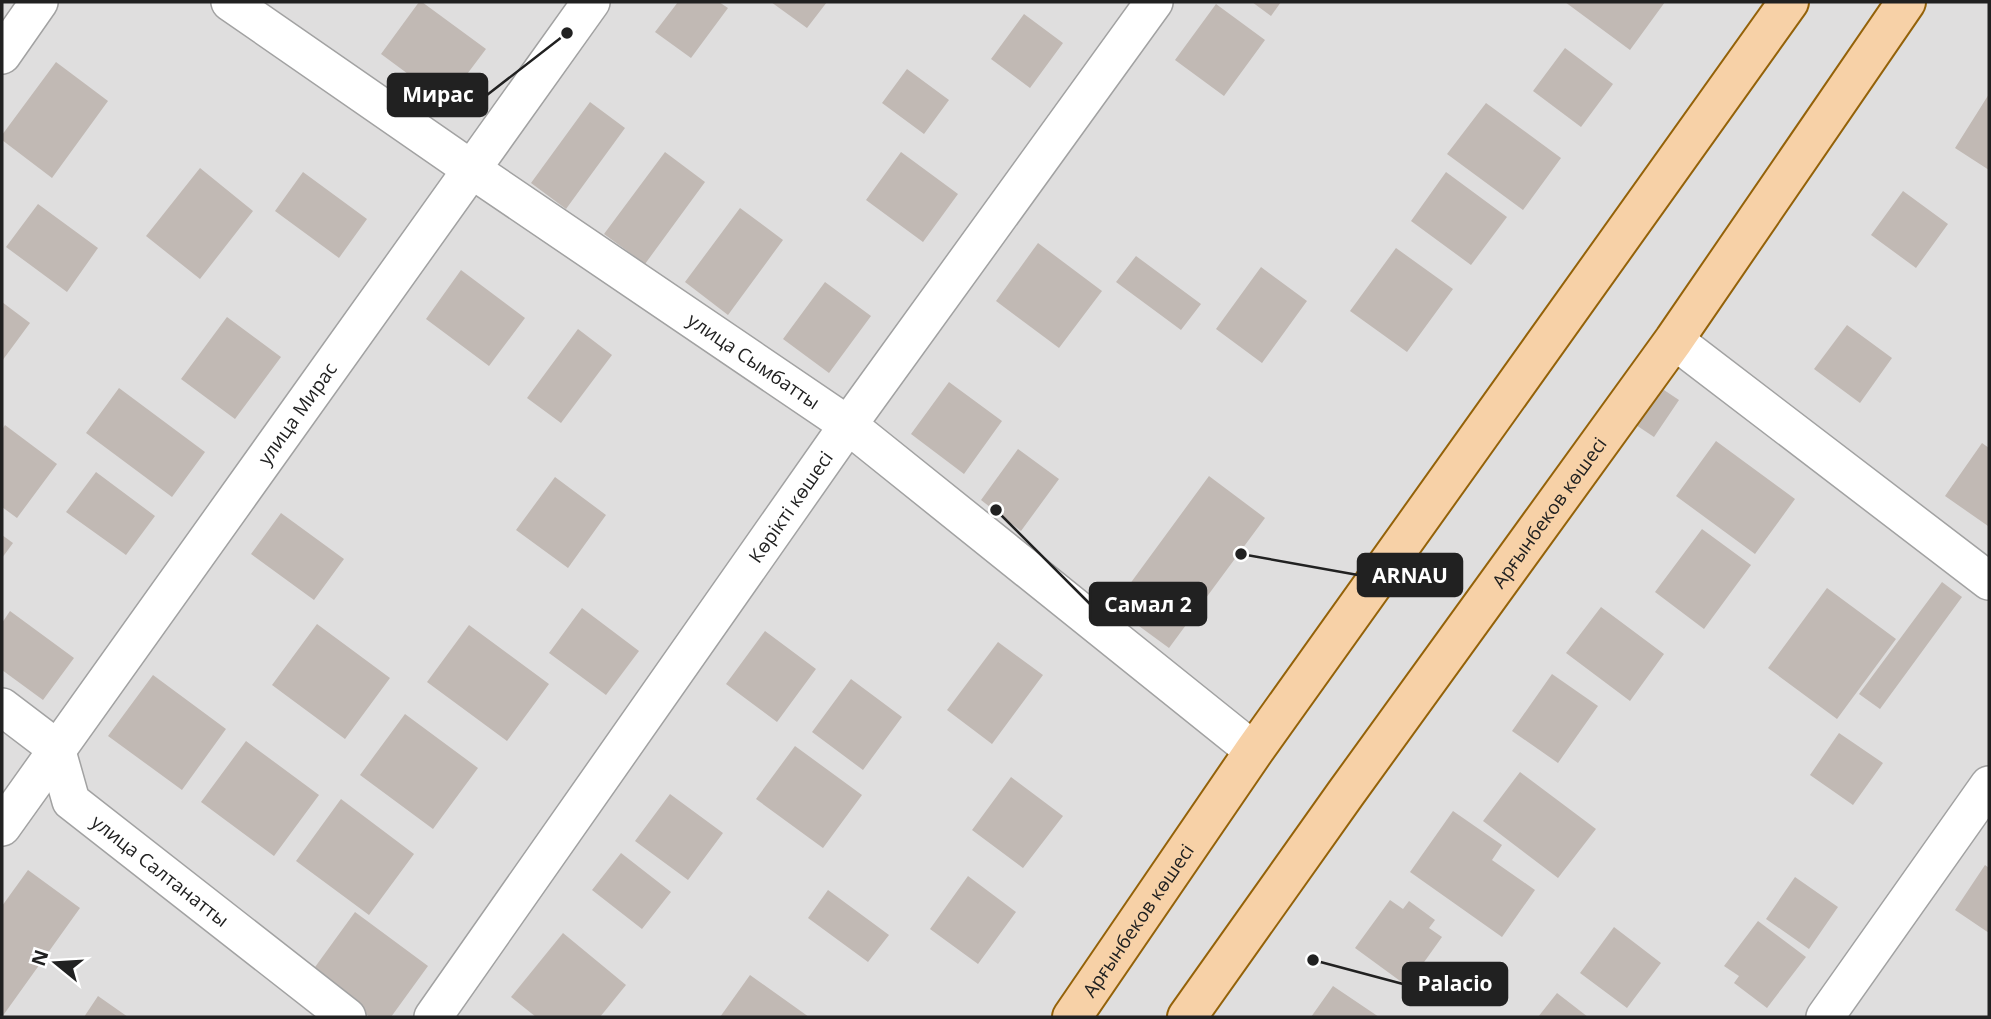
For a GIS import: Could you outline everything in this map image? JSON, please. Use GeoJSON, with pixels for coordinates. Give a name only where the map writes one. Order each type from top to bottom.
{"type":"FeatureCollection","features":[{"type":"Feature","properties":{"kind":"main road","name":"Арғынбеков көшесі"},"geometry":{"type":"LineString","coordinates":[[1072,1017],[1254,751],[1789,2]]}},
{"type":"Feature","properties":{"kind":"main road","name":"Арғынбеков көшесі"},"geometry":{"type":"LineString","coordinates":[[1187,1017],[1674,340],[1906,2]]}},
{"type":"Feature","properties":{"kind":"street"},"geometry":{"type":"LineString","coordinates":[[2,55],[39,2]]}},
{"type":"Feature","properties":{"kind":"street","name":"улица Сымбатты"},"geometry":{"type":"LineString","coordinates":[[230,2],[848,425],[1254,751]]}},
{"type":"Feature","properties":{"kind":"street","name":"улица Мирас"},"geometry":{"type":"LineString","coordinates":[[2,827],[591,2]]}},
{"type":"Feature","properties":{"kind":"street","name":"Көрікті көшесі"},"geometry":{"type":"LineString","coordinates":[[433,1017],[848,425],[1154,2]]}},
{"type":"Feature","properties":{"kind":"street"},"geometry":{"type":"LineString","coordinates":[[1674,340],[1989,581]]}},
{"type":"Feature","properties":{"kind":"street"},"geometry":{"type":"LineString","coordinates":[[2,707],[57,748]]}},
{"type":"Feature","properties":{"kind":"street","name":"улица Салтанатты"},"geometry":{"type":"LineString","coordinates":[[57,748],[71,801],[347,1017]]}},
{"type":"Feature","properties":{"kind":"street"},"geometry":{"type":"LineString","coordinates":[[1825,1017],[1989,785]]}},
{"type":"Feature","properties":{"kind":"shaded area"},"geometry":{"type":"Polygon","coordinates":[[[2,2],[1989,2],[1989,1017],[2,1017],[2,2]]]}},
{"type":"Feature","properties":{"kind":"building"},"geometry":{"type":"Polygon","coordinates":[[[419,2],[486,49],[446,102],[381,54],[419,2]]]}},
{"type":"Feature","properties":{"kind":"building"},"geometry":{"type":"Polygon","coordinates":[[[678,2],[719,2],[728,8],[691,58],[655,32],[678,2]]]}},
{"type":"Feature","properties":{"kind":"building"},"geometry":{"type":"Polygon","coordinates":[[[771,2],[827,2],[807,28],[771,2]]]}},
{"type":"Feature","properties":{"kind":"building"},"geometry":{"type":"Polygon","coordinates":[[[1252,2],[1281,2],[1271,16],[1252,2]]]}},
{"type":"Feature","properties":{"kind":"building"},"geometry":{"type":"Polygon","coordinates":[[[1565,2],[1665,2],[1630,50],[1565,2]]]}},
{"type":"Feature","properties":{"kind":"building"},"geometry":{"type":"Polygon","coordinates":[[[1216,4],[1265,40],[1224,96],[1175,60],[1216,4]]]}},
{"type":"Feature","properties":{"kind":"building"},"geometry":{"type":"Polygon","coordinates":[[[1024,14],[1063,43],[1030,88],[991,59],[1024,14]]]}},
{"type":"Feature","properties":{"kind":"building"},"geometry":{"type":"Polygon","coordinates":[[[1565,48],[1613,84],[1581,127],[1533,91],[1565,48]]]}},
{"type":"Feature","properties":{"kind":"building"},"geometry":{"type":"Polygon","coordinates":[[[56,62],[108,101],[52,178],[2,140],[2,135],[56,62]]]}},
{"type":"Feature","properties":{"kind":"building"},"geometry":{"type":"Polygon","coordinates":[[[907,69],[949,100],[924,134],[882,103],[907,69]]]}},
{"type":"Feature","properties":{"kind":"building"},"geometry":{"type":"Polygon","coordinates":[[[1989,94],[1989,170],[1955,148],[1989,94]]]}},
{"type":"Feature","properties":{"kind":"building"},"geometry":{"type":"Polygon","coordinates":[[[590,102],[625,128],[566,209],[531,183],[590,102]]]}},
{"type":"Feature","properties":{"kind":"building"},"geometry":{"type":"Polygon","coordinates":[[[1486,103],[1561,158],[1523,210],[1447,154],[1486,103]]]}},
{"type":"Feature","properties":{"kind":"building"},"geometry":{"type":"Polygon","coordinates":[[[665,152],[705,182],[645,264],[604,234],[665,152]]]}},
{"type":"Feature","properties":{"kind":"building"},"geometry":{"type":"Polygon","coordinates":[[[901,152],[958,194],[923,242],[866,200],[901,152]]]}},
{"type":"Feature","properties":{"kind":"building"},"geometry":{"type":"Polygon","coordinates":[[[200,168],[253,211],[200,279],[146,236],[200,168]]]}},
{"type":"Feature","properties":{"kind":"building"},"geometry":{"type":"Polygon","coordinates":[[[303,172],[367,219],[339,258],[275,211],[303,172]]]}},
{"type":"Feature","properties":{"kind":"building"},"geometry":{"type":"Polygon","coordinates":[[[1446,172],[1507,217],[1471,265],[1411,221],[1446,172]]]}},
{"type":"Feature","properties":{"kind":"building"},"geometry":{"type":"Polygon","coordinates":[[[1903,191],[1948,224],[1916,268],[1871,235],[1903,191]]]}},
{"type":"Feature","properties":{"kind":"building"},"geometry":{"type":"Polygon","coordinates":[[[38,204],[98,248],[67,292],[6,247],[38,204]]]}},
{"type":"Feature","properties":{"kind":"building"},"geometry":{"type":"Polygon","coordinates":[[[740,208],[783,240],[728,315],[685,282],[740,208]]]}},
{"type":"Feature","properties":{"kind":"building"},"geometry":{"type":"Polygon","coordinates":[[[1038,243],[1102,291],[1059,348],[996,301],[1038,243]]]}},
{"type":"Feature","properties":{"kind":"building"},"geometry":{"type":"Polygon","coordinates":[[[1396,248],[1453,289],[1407,352],[1350,311],[1396,248]]]}},
{"type":"Feature","properties":{"kind":"building"},"geometry":{"type":"Polygon","coordinates":[[[1136,256],[1201,304],[1181,330],[1116,282],[1136,256]]]}},
{"type":"Feature","properties":{"kind":"building"},"geometry":{"type":"Polygon","coordinates":[[[1261,267],[1307,301],[1262,363],[1216,329],[1261,267]]]}},
{"type":"Feature","properties":{"kind":"building"},"geometry":{"type":"Polygon","coordinates":[[[461,270],[525,318],[489,366],[426,319],[461,270]]]}},
{"type":"Feature","properties":{"kind":"building"},"geometry":{"type":"Polygon","coordinates":[[[825,282],[871,316],[829,373],[783,339],[825,282]]]}},
{"type":"Feature","properties":{"kind":"building"},"geometry":{"type":"Polygon","coordinates":[[[2,302],[30,323],[2,361],[2,302]]]}},
{"type":"Feature","properties":{"kind":"building"},"geometry":{"type":"Polygon","coordinates":[[[227,317],[281,357],[235,419],[181,379],[227,317]]]}},
{"type":"Feature","properties":{"kind":"building"},"geometry":{"type":"Polygon","coordinates":[[[1847,325],[1892,358],[1860,403],[1814,369],[1847,325]]]}},
{"type":"Feature","properties":{"kind":"building"},"geometry":{"type":"Polygon","coordinates":[[[578,329],[612,355],[561,423],[527,398],[578,329]]]}},
{"type":"Feature","properties":{"kind":"building"},"geometry":{"type":"Polygon","coordinates":[[[949,382],[1002,421],[964,474],[911,434],[949,382]]]}},
{"type":"Feature","properties":{"kind":"building"},"geometry":{"type":"Polygon","coordinates":[[[119,388],[205,452],[172,497],[86,433],[119,388]]]}},
{"type":"Feature","properties":{"kind":"building"},"geometry":{"type":"Polygon","coordinates":[[[1661,388],[1679,400],[1654,437],[1636,425],[1661,388]]]}},
{"type":"Feature","properties":{"kind":"building"},"geometry":{"type":"Polygon","coordinates":[[[5,425],[57,464],[17,518],[2,507],[2,430],[5,425]]]}},
{"type":"Feature","properties":{"kind":"building"},"geometry":{"type":"Polygon","coordinates":[[[1716,441],[1795,499],[1755,554],[1676,496],[1716,441]]]}},
{"type":"Feature","properties":{"kind":"building"},"geometry":{"type":"Polygon","coordinates":[[[1982,443],[1989,448],[1988,526],[1945,496],[1982,443]]]}},
{"type":"Feature","properties":{"kind":"building"},"geometry":{"type":"Polygon","coordinates":[[[1018,449],[1059,479],[1021,531],[981,500],[1018,449]]]}},
{"type":"Feature","properties":{"kind":"building"},"geometry":{"type":"Polygon","coordinates":[[[96,472],[155,516],[126,555],[66,512],[96,472]]]}},
{"type":"Feature","properties":{"kind":"building"},"geometry":{"type":"Polygon","coordinates":[[[1209,476],[1265,518],[1169,648],[1113,607],[1209,476]]]}},
{"type":"Feature","properties":{"kind":"building"},"geometry":{"type":"Polygon","coordinates":[[[555,477],[606,515],[568,568],[516,530],[555,477]]]}},
{"type":"Feature","properties":{"kind":"building"},"geometry":{"type":"Polygon","coordinates":[[[281,513],[344,559],[314,600],[251,554],[281,513]]]}},
{"type":"Feature","properties":{"kind":"building"},"geometry":{"type":"Polygon","coordinates":[[[1702,529],[1751,565],[1704,629],[1655,592],[1702,529]]]}},
{"type":"Feature","properties":{"kind":"building"},"geometry":{"type":"Polygon","coordinates":[[[2,535],[13,543],[2,558],[2,535]]]}},
{"type":"Feature","properties":{"kind":"building"},"geometry":{"type":"Polygon","coordinates":[[[1942,582],[1962,597],[1880,709],[1859,694],[1942,582]]]}},
{"type":"Feature","properties":{"kind":"building"},"geometry":{"type":"Polygon","coordinates":[[[1827,588],[1896,639],[1837,719],[1768,668],[1827,588]]]}},
{"type":"Feature","properties":{"kind":"building"},"geometry":{"type":"Polygon","coordinates":[[[1601,607],[1664,654],[1630,701],[1566,653],[1601,607]]]}},
{"type":"Feature","properties":{"kind":"building"},"geometry":{"type":"Polygon","coordinates":[[[582,608],[639,651],[606,695],[549,653],[582,608]]]}},
{"type":"Feature","properties":{"kind":"building"},"geometry":{"type":"Polygon","coordinates":[[[10,611],[74,658],[43,700],[2,670],[2,623],[10,611]]]}},
{"type":"Feature","properties":{"kind":"building"},"geometry":{"type":"Polygon","coordinates":[[[317,624],[390,678],[345,739],[272,685],[317,624]]]}},
{"type":"Feature","properties":{"kind":"building"},"geometry":{"type":"Polygon","coordinates":[[[469,625],[549,684],[507,741],[427,682],[469,625]]]}},
{"type":"Feature","properties":{"kind":"building"},"geometry":{"type":"Polygon","coordinates":[[[765,631],[816,669],[777,722],[726,684],[765,631]]]}},
{"type":"Feature","properties":{"kind":"building"},"geometry":{"type":"Polygon","coordinates":[[[998,642],[1043,675],[992,744],[947,710],[998,642]]]}},
{"type":"Feature","properties":{"kind":"building"},"geometry":{"type":"Polygon","coordinates":[[[1552,674],[1598,706],[1558,763],[1512,731],[1552,674]]]}},
{"type":"Feature","properties":{"kind":"building"},"geometry":{"type":"Polygon","coordinates":[[[153,675],[226,729],[182,790],[108,736],[153,675]]]}},
{"type":"Feature","properties":{"kind":"building"},"geometry":{"type":"Polygon","coordinates":[[[851,679],[902,717],[863,770],[812,732],[851,679]]]}},
{"type":"Feature","properties":{"kind":"building"},"geometry":{"type":"Polygon","coordinates":[[[405,714],[478,768],[433,829],[360,775],[405,714]]]}},
{"type":"Feature","properties":{"kind":"building"},"geometry":{"type":"Polygon","coordinates":[[[1839,733],[1883,763],[1853,805],[1810,775],[1839,733]]]}},
{"type":"Feature","properties":{"kind":"building"},"geometry":{"type":"Polygon","coordinates":[[[246,741],[319,795],[274,856],[201,802],[246,741]]]}},
{"type":"Feature","properties":{"kind":"building"},"geometry":{"type":"Polygon","coordinates":[[[795,746],[862,795],[823,848],[756,799],[795,746]]]}},
{"type":"Feature","properties":{"kind":"building"},"geometry":{"type":"Polygon","coordinates":[[[1520,772],[1596,829],[1558,878],[1483,821],[1520,772]]]}},
{"type":"Feature","properties":{"kind":"building"},"geometry":{"type":"Polygon","coordinates":[[[1011,777],[1063,816],[1023,868],[972,830],[1011,777]]]}},
{"type":"Feature","properties":{"kind":"building"},"geometry":{"type":"Polygon","coordinates":[[[670,794],[723,833],[688,880],[635,841],[670,794]]]}},
{"type":"Feature","properties":{"kind":"building"},"geometry":{"type":"Polygon","coordinates":[[[341,799],[414,854],[369,915],[296,861],[341,799]]]}},
{"type":"Feature","properties":{"kind":"building"},"geometry":{"type":"Polygon","coordinates":[[[1453,811],[1502,845],[1492,860],[1535,890],[1502,937],[1410,872],[1453,811]]]}},
{"type":"Feature","properties":{"kind":"building"},"geometry":{"type":"Polygon","coordinates":[[[621,853],[671,892],[642,929],[592,890],[621,853]]]}},
{"type":"Feature","properties":{"kind":"building"},"geometry":{"type":"Polygon","coordinates":[[[1985,865],[1989,868],[1989,933],[1955,910],[1985,865]]]}},
{"type":"Feature","properties":{"kind":"building"},"geometry":{"type":"Polygon","coordinates":[[[28,870],[80,908],[2,1017],[2,906],[28,870]]]}},
{"type":"Feature","properties":{"kind":"building"},"geometry":{"type":"Polygon","coordinates":[[[968,876],[1016,912],[978,964],[930,929],[968,876]]]}},
{"type":"Feature","properties":{"kind":"building"},"geometry":{"type":"Polygon","coordinates":[[[1795,877],[1838,907],[1809,949],[1766,919],[1795,877]]]}},
{"type":"Feature","properties":{"kind":"building"},"geometry":{"type":"Polygon","coordinates":[[[828,890],[889,935],[868,962],[808,918],[828,890]]]}},
{"type":"Feature","properties":{"kind":"building"},"geometry":{"type":"Polygon","coordinates":[[[1390,900],[1403,909],[1409,901],[1435,920],[1429,928],[1442,937],[1407,986],[1355,948],[1390,900]]]}},
{"type":"Feature","properties":{"kind":"building"},"geometry":{"type":"Polygon","coordinates":[[[355,912],[428,966],[391,1017],[370,1017],[310,974],[355,912]]]}},
{"type":"Feature","properties":{"kind":"building"},"geometry":{"type":"Polygon","coordinates":[[[1758,921],[1806,957],[1767,1008],[1734,983],[1739,976],[1724,966],[1758,921]]]}},
{"type":"Feature","properties":{"kind":"building"},"geometry":{"type":"Polygon","coordinates":[[[1614,927],[1661,963],[1627,1008],[1580,973],[1614,927]]]}},
{"type":"Feature","properties":{"kind":"building"},"geometry":{"type":"Polygon","coordinates":[[[563,933],[626,985],[600,1017],[536,1017],[511,997],[563,933]]]}},
{"type":"Feature","properties":{"kind":"building"},"geometry":{"type":"Polygon","coordinates":[[[750,975],[809,1017],[720,1017],[750,975]]]}},
{"type":"Feature","properties":{"kind":"building"},"geometry":{"type":"Polygon","coordinates":[[[1333,986],[1379,1017],[1311,1017],[1333,986]]]}},
{"type":"Feature","properties":{"kind":"building"},"geometry":{"type":"Polygon","coordinates":[[[1557,993],[1588,1017],[1538,1017],[1557,993]]]}},
{"type":"Feature","properties":{"kind":"building"},"geometry":{"type":"Polygon","coordinates":[[[98,996],[128,1017],[84,1017],[98,996]]]}},
{"type":"Feature","properties":{"kind":"place","name":"Мирас"},"geometry":{"type":"Point","coordinates":[567,33]}},
{"type":"Feature","properties":{"kind":"place","name":"Самал 2"},"geometry":{"type":"Point","coordinates":[996,510]}},
{"type":"Feature","properties":{"kind":"place","name":"ARNAU"},"geometry":{"type":"Point","coordinates":[1241,554]}},
{"type":"Feature","properties":{"kind":"place","name":"Palacio"},"geometry":{"type":"Point","coordinates":[1313,960]}}]}
